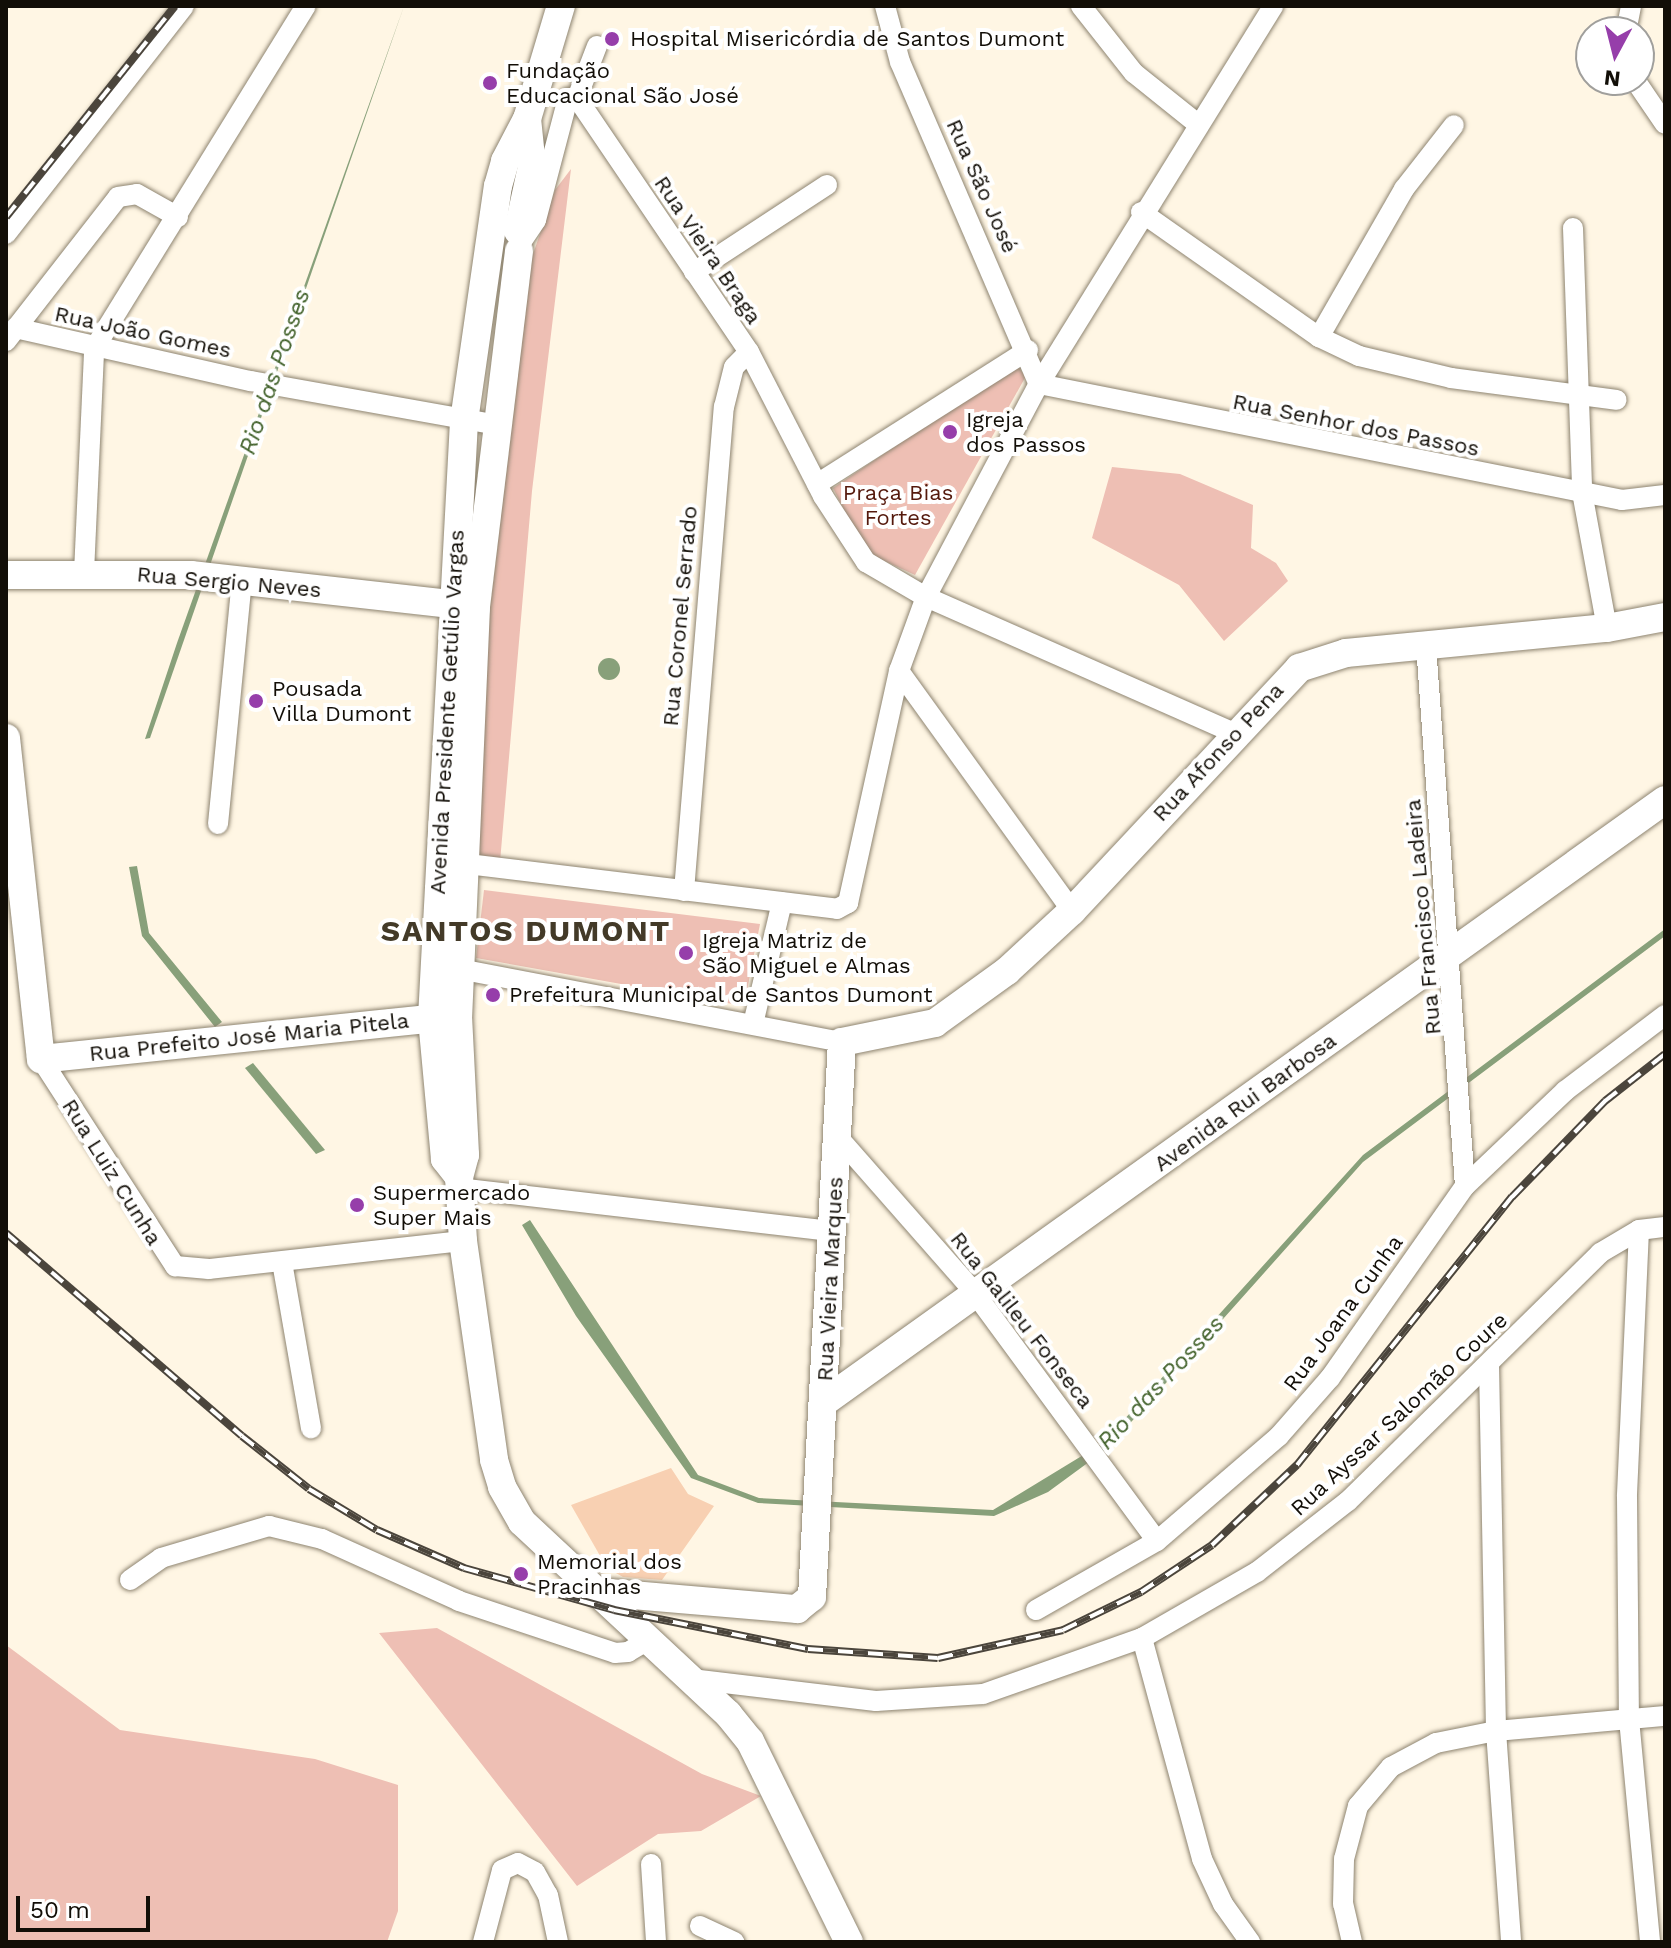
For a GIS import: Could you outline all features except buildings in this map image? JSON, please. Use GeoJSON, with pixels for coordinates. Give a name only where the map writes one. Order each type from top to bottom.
{"type":"FeatureCollection","features":[{"type":"Feature","properties":{"kind":"main road","name":"Avenida Presidente Getúlio Vargas"},"geometry":{"type":"LineString","coordinates":[[561,6],[527,119],[505,161],[488,238],[464,421],[451,604],[451,862],[445,1017],[445,1159],[459,1183],[463,1241],[502,1487],[522,1522],[689,1679],[750,1741],[849,1942]]}},
{"type":"Feature","properties":{"kind":"main road","name":"Avenida Presidente Getúlio Vargas"},"geometry":{"type":"LineString","coordinates":[[445,1017],[459,969],[451,862],[471,706],[476,607],[497,425],[519,241],[532,167],[527,119]]}},
{"type":"Feature","properties":{"kind":"main road"},"geometry":{"type":"LineString","coordinates":[[488,238],[500,259],[519,241]]}},
{"type":"Feature","properties":{"kind":"main road","name":"Rua Sergio Neves"},"geometry":{"type":"LineString","coordinates":[[6,575],[84,573],[220,578],[451,604]]}},
{"type":"Feature","properties":{"kind":"main road"},"geometry":{"type":"LineString","coordinates":[[451,604],[464,628],[471,706]]}},
{"type":"Feature","properties":{"kind":"main road","name":"Rua Afonso Pena"},"geometry":{"type":"LineString","coordinates":[[842,1042],[935,1023],[1007,971],[1072,911],[1234,733],[1299,668],[1346,653],[1607,628],[1665,617]]}},
{"type":"Feature","properties":{"kind":"main road","name":"Rua Luiz Cunha"},"geometry":{"type":"LineString","coordinates":[[6,738],[10,799],[41,1059]]}},
{"type":"Feature","properties":{"kind":"main road","name":"Avenida Rui Barbosa"},"geometry":{"type":"LineString","coordinates":[[824,1402],[1665,800]]}},
{"type":"Feature","properties":{"kind":"main road","name":"Rua Prefeito José Maria Pitela"},"geometry":{"type":"LineString","coordinates":[[41,1059],[445,1017]]}},
{"type":"Feature","properties":{"kind":"main road","name":"Rua Vieira Marques"},"geometry":{"type":"LineString","coordinates":[[597,1592],[797,1609],[812,1597],[842,1042]]}},
{"type":"Feature","properties":{"kind":"street"},"geometry":{"type":"LineString","coordinates":[[6,234],[184,6]]}},
{"type":"Feature","properties":{"kind":"street"},"geometry":{"type":"LineString","coordinates":[[84,573],[94,349],[306,6]]}},
{"type":"Feature","properties":{"kind":"street","name":"Rua São José"},"geometry":{"type":"LineString","coordinates":[[885,6],[900,62],[1028,350],[1039,384]]}},
{"type":"Feature","properties":{"kind":"street"},"geometry":{"type":"LineString","coordinates":[[1081,6],[1134,73],[1199,125]]}},
{"type":"Feature","properties":{"kind":"street"},"geometry":{"type":"LineString","coordinates":[[451,862],[837,909],[852,897],[899,671],[926,597],[1039,384],[1141,212],[1273,6]]}},
{"type":"Feature","properties":{"kind":"street"},"geometry":{"type":"LineString","coordinates":[[519,241],[536,220],[568,98],[577,98],[597,46]]}},
{"type":"Feature","properties":{"kind":"street"},"geometry":{"type":"LineString","coordinates":[[1646,96],[1665,124]]}},
{"type":"Feature","properties":{"kind":"street","name":"Rua Vieira Braga"},"geometry":{"type":"LineString","coordinates":[[577,98],[749,352],[817,484]]}},
{"type":"Feature","properties":{"kind":"street"},"geometry":{"type":"LineString","coordinates":[[1319,337],[1404,189],[1454,125]]}},
{"type":"Feature","properties":{"kind":"street"},"geometry":{"type":"LineString","coordinates":[[694,272],[827,185]]}},
{"type":"Feature","properties":{"kind":"street"},"geometry":{"type":"LineString","coordinates":[[11,334],[118,197],[137,194],[178,217]]}},
{"type":"Feature","properties":{"kind":"street"},"geometry":{"type":"LineString","coordinates":[[1141,212],[1319,337],[1359,356],[1403,369],[1617,400]]}},
{"type":"Feature","properties":{"kind":"street"},"geometry":{"type":"LineString","coordinates":[[1573,228],[1582,492],[1607,628]]}},
{"type":"Feature","properties":{"kind":"street","name":"Rua João Gomes"},"geometry":{"type":"LineString","coordinates":[[11,334],[497,425]]}},
{"type":"Feature","properties":{"kind":"street"},"geometry":{"type":"LineString","coordinates":[[1028,350],[817,484],[866,562],[926,597],[1234,733]]}},
{"type":"Feature","properties":{"kind":"street","name":"Rua Coronel Serrado"},"geometry":{"type":"LineString","coordinates":[[684,891],[724,407],[734,367],[749,352]]}},
{"type":"Feature","properties":{"kind":"street","name":"Rua Senhor dos Passos"},"geometry":{"type":"LineString","coordinates":[[1039,384],[1622,500],[1665,495]]}},
{"type":"Feature","properties":{"kind":"street"},"geometry":{"type":"LineString","coordinates":[[218,824],[224,762],[220,578]]}},
{"type":"Feature","properties":{"kind":"street","name":"Rua Francisco Ladeira"},"geometry":{"type":"LineString","coordinates":[[1426,645],[1461,1083],[1465,1186]]}},
{"type":"Feature","properties":{"kind":"street"},"geometry":{"type":"LineString","coordinates":[[899,671],[1072,911]]}},
{"type":"Feature","properties":{"kind":"street"},"geometry":{"type":"LineString","coordinates":[[753,1024],[782,902]]}},
{"type":"Feature","properties":{"kind":"street"},"geometry":{"type":"LineString","coordinates":[[459,969],[842,1042]]}},
{"type":"Feature","properties":{"kind":"street","name":"Rua Joana Cunha"},"geometry":{"type":"LineString","coordinates":[[1036,1610],[1157,1541],[1216,1496],[1330,1378],[1465,1186],[1565,1091],[1665,1015]]}},
{"type":"Feature","properties":{"kind":"street","name":"Rua Luiz Cunha"},"geometry":{"type":"LineString","coordinates":[[41,1059],[175,1266],[209,1269],[463,1241]]}},
{"type":"Feature","properties":{"kind":"street","name":"Rua Galileu Fonseca"},"geometry":{"type":"LineString","coordinates":[[838,1137],[974,1292],[1157,1541]]}},
{"type":"Feature","properties":{"kind":"street"},"geometry":{"type":"LineString","coordinates":[[459,1183],[832,1231]]}},
{"type":"Feature","properties":{"kind":"street","name":"Rua Ayssar Salomão Coure"},"geometry":{"type":"LineString","coordinates":[[689,1679],[876,1701],[983,1694],[1142,1638],[1257,1572],[1336,1510],[1489,1365],[1600,1253],[1639,1230],[1665,1227]]}},
{"type":"Feature","properties":{"kind":"street"},"geometry":{"type":"LineString","coordinates":[[1639,1230],[1627,1497],[1629,1719],[1650,1942]]}},
{"type":"Feature","properties":{"kind":"street"},"geometry":{"type":"LineString","coordinates":[[282,1262],[311,1429]]}},
{"type":"Feature","properties":{"kind":"street"},"geometry":{"type":"LineString","coordinates":[[1489,1365],[1496,1731],[1511,1942]]}},
{"type":"Feature","properties":{"kind":"street"},"geometry":{"type":"LineString","coordinates":[[130,1580],[161,1558],[230,1534],[281,1527],[322,1539],[459,1601],[615,1653],[628,1652],[646,1641]]}},
{"type":"Feature","properties":{"kind":"street"},"geometry":{"type":"LineString","coordinates":[[1142,1638],[1202,1859],[1223,1904],[1250,1942]]}},
{"type":"Feature","properties":{"kind":"street"},"geometry":{"type":"LineString","coordinates":[[1352,1942],[1343,1904],[1344,1859],[1358,1806],[1391,1767],[1436,1743],[1496,1731],[1665,1716]]}},
{"type":"Feature","properties":{"kind":"street"},"geometry":{"type":"LineString","coordinates":[[483,1942],[502,1870],[518,1863],[535,1872],[548,1895],[558,1942]]}},
{"type":"Feature","properties":{"kind":"street"},"geometry":{"type":"LineString","coordinates":[[651,1864],[656,1942]]}},
{"type":"Feature","properties":{"kind":"street"},"geometry":{"type":"LineString","coordinates":[[700,1926],[735,1942]]}},
{"type":"Feature","properties":{"kind":"green space"},"geometry":{"type":"Polygon","coordinates":[[[571,169],[532,491],[500,862],[469,857],[490,609],[532,257],[555,190],[571,169]]]}},
{"type":"Feature","properties":{"kind":"green space","name":"Praça Bias Fortes"},"geometry":{"type":"Polygon","coordinates":[[[1016,365],[1026,376],[915,575],[865,552],[833,488],[1016,365]]]}},
{"type":"Feature","properties":{"kind":"green space"},"geometry":{"type":"Polygon","coordinates":[[[1112,467],[1180,474],[1253,505],[1251,548],[1276,563],[1288,581],[1224,641],[1179,585],[1092,538],[1112,467]]]}},
{"type":"Feature","properties":{"kind":"green space"},"geometry":{"type":"Polygon","coordinates":[[[484,890],[760,924],[744,1006],[476,958],[484,890]]]}},
{"type":"Feature","properties":{"kind":"green space"},"geometry":{"type":"Polygon","coordinates":[[[437,1628],[702,1774],[761,1796],[701,1831],[658,1834],[577,1886],[379,1633],[437,1628]]]}},
{"type":"Feature","properties":{"kind":"green space"},"geometry":{"type":"Polygon","coordinates":[[[6,1645],[120,1730],[315,1759],[398,1785],[398,1911],[387,1942],[6,1942],[6,1645]]]}},
{"type":"Feature","properties":{"kind":"water","name":"Rio das Posses"},"geometry":{"type":"Polygon","coordinates":[[[404,6],[150,738],[145,739],[177,643],[404,6]]]}},
{"type":"Feature","properties":{"kind":"water"},"geometry":{"type":"Polygon","coordinates":[[[609,658],[617,661],[620,669],[617,677],[609,680],[601,677],[598,669],[601,661],[609,658]]]}},
{"type":"Feature","properties":{"kind":"water"},"geometry":{"type":"Polygon","coordinates":[[[137,866],[149,933],[222,1022],[215,1027],[142,936],[129,867],[137,866]]]}},
{"type":"Feature","properties":{"kind":"water","name":"Rio das Posses"},"geometry":{"type":"Polygon","coordinates":[[[1665,929],[1665,936],[1363,1162],[1108,1448],[1048,1492],[994,1516],[758,1503],[691,1478],[576,1316],[522,1225],[530,1220],[698,1475],[759,1498],[993,1510],[1103,1443],[1363,1155],[1665,929]]]}},
{"type":"Feature","properties":{"kind":"water"},"geometry":{"type":"Polygon","coordinates":[[[253,1063],[325,1150],[316,1154],[245,1068],[253,1063]]]}},
{"type":"Feature","properties":{"kind":"railway"},"geometry":{"type":"LineString","coordinates":[[6,217],[175,6]]}},
{"type":"Feature","properties":{"kind":"railway"},"geometry":{"type":"LineString","coordinates":[[6,1233],[242,1436],[309,1489],[377,1530],[464,1568],[614,1610],[808,1649],[938,1658],[1063,1630],[1141,1592],[1212,1545],[1297,1465],[1512,1197],[1605,1101],[1665,1054]]}},
{"type":"Feature","properties":{"kind":"place","name":"Hospital Misericórdia de Santos Dumont"},"geometry":{"type":"Point","coordinates":[612,39]}},
{"type":"Feature","properties":{"kind":"place","name":"Fundação Educacional São José"},"geometry":{"type":"Point","coordinates":[490,83]}},
{"type":"Feature","properties":{"kind":"place","name":"Igreja dos Passos"},"geometry":{"type":"Point","coordinates":[950,432]}},
{"type":"Feature","properties":{"kind":"place","name":"Pousada Villa Dumont"},"geometry":{"type":"Point","coordinates":[256,701]}},
{"type":"Feature","properties":{"kind":"place","name":"Igreja Matriz de São Miguel e Almas"},"geometry":{"type":"Point","coordinates":[686,953]}},
{"type":"Feature","properties":{"kind":"place","name":"Prefeitura Municipal de Santos Dumont"},"geometry":{"type":"Point","coordinates":[493,995]}},
{"type":"Feature","properties":{"kind":"place","name":"Supermercado Super Mais"},"geometry":{"type":"Point","coordinates":[357,1205]}},
{"type":"Feature","properties":{"kind":"place","name":"Memorial dos Pracinhas"},"geometry":{"type":"Point","coordinates":[521,1574]}},
{"type":"Feature","properties":{"kind":"district","name":"SANTOS DUMONT"},"geometry":{"type":"Point","coordinates":[526,931]}}]}
